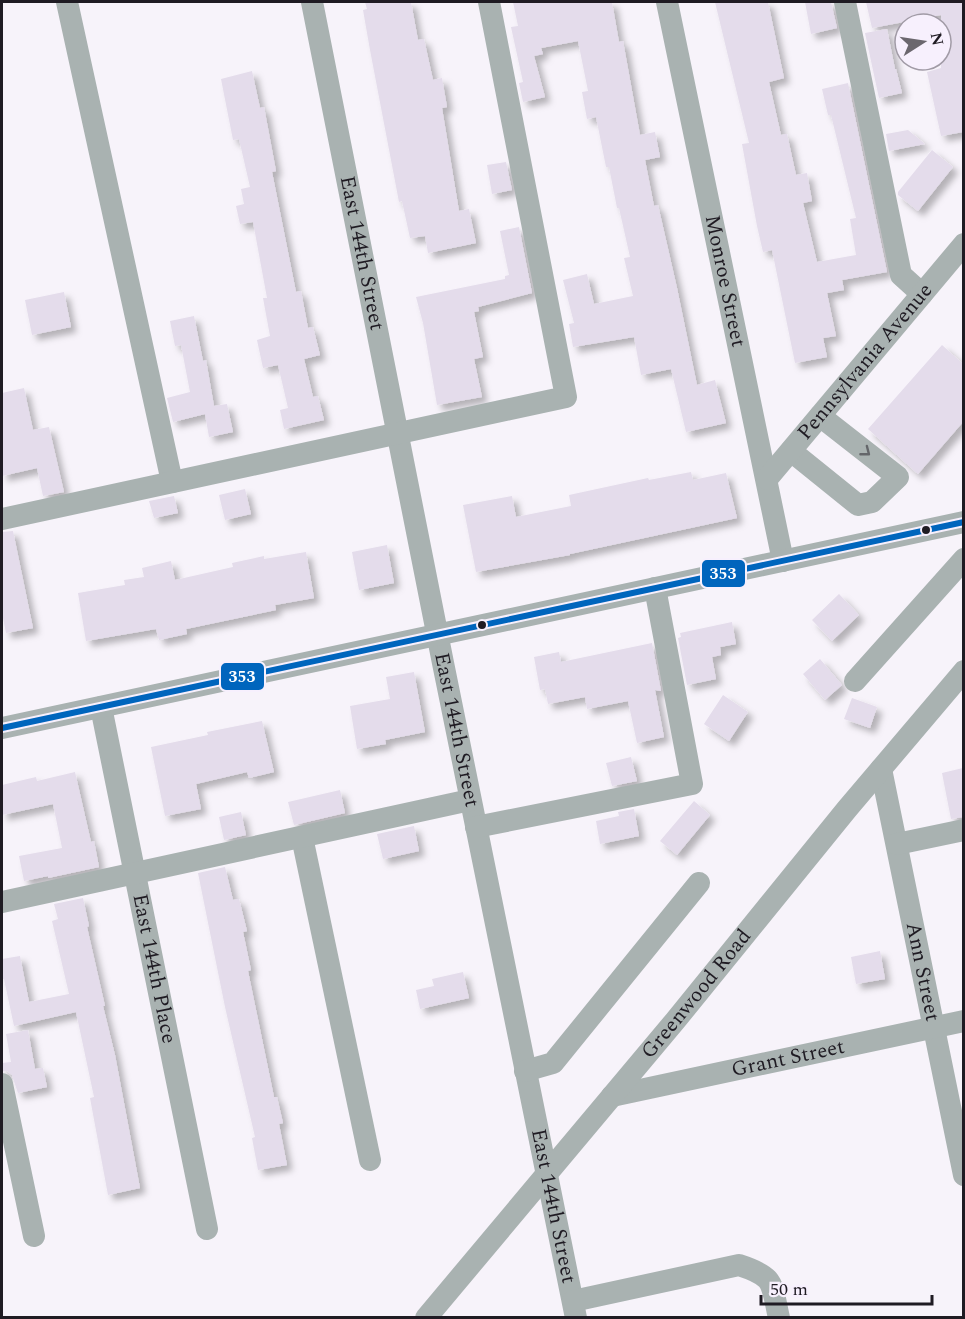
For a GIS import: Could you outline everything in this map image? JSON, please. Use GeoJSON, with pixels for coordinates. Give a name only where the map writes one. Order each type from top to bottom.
{"type":"FeatureCollection","features":[{"type":"Feature","properties":{"kind":"street"},"geometry":{"type":"LineString","coordinates":[[67,2],[172,482]]}},
{"type":"Feature","properties":{"kind":"street","name":"East 144th Street"},"geometry":{"type":"LineString","coordinates":[[312,2],[470,800],[575,1309]]}},
{"type":"Feature","properties":{"kind":"street"},"geometry":{"type":"LineString","coordinates":[[2,519],[566,397],[489,2]]}},
{"type":"Feature","properties":{"kind":"street","name":"Monroe Street"},"geometry":{"type":"LineString","coordinates":[[667,2],[783,561]]}},
{"type":"Feature","properties":{"kind":"street"},"geometry":{"type":"LineString","coordinates":[[844,2],[901,275],[922,294]]}},
{"type":"Feature","properties":{"kind":"street","name":"Pennsylvania Avenue"},"geometry":{"type":"LineString","coordinates":[[767,479],[963,244]]}},
{"type":"Feature","properties":{"kind":"street"},"geometry":{"type":"LineString","coordinates":[[791,451],[858,505],[872,502],[898,477],[820,416]]}},
{"type":"Feature","properties":{"kind":"street"},"geometry":{"type":"LineString","coordinates":[[2,728],[963,522]]}},
{"type":"Feature","properties":{"kind":"street"},"geometry":{"type":"LineString","coordinates":[[855,681],[963,559]]}},
{"type":"Feature","properties":{"kind":"street"},"geometry":{"type":"LineString","coordinates":[[476,827],[693,783],[655,588]]}},
{"type":"Feature","properties":{"kind":"street","name":"Greenwood Road"},"geometry":{"type":"LineString","coordinates":[[426,1317],[963,671]]}},
{"type":"Feature","properties":{"kind":"street","name":"East 144th Place"},"geometry":{"type":"LineString","coordinates":[[101,707],[207,1229]]}},
{"type":"Feature","properties":{"kind":"street","name":"Ann Street"},"geometry":{"type":"LineString","coordinates":[[881,769],[963,1175]]}},
{"type":"Feature","properties":{"kind":"street"},"geometry":{"type":"LineString","coordinates":[[2,902],[470,800]]}},
{"type":"Feature","properties":{"kind":"street"},"geometry":{"type":"LineString","coordinates":[[897,844],[963,830]]}},
{"type":"Feature","properties":{"kind":"street"},"geometry":{"type":"LineString","coordinates":[[302,837],[370,1160]]}},
{"type":"Feature","properties":{"kind":"street"},"geometry":{"type":"LineString","coordinates":[[525,1071],[553,1063],[699,883]]}},
{"type":"Feature","properties":{"kind":"street","name":"Grant Street"},"geometry":{"type":"LineString","coordinates":[[612,1096],[963,1021]]}},
{"type":"Feature","properties":{"kind":"street"},"geometry":{"type":"LineString","coordinates":[[2,1084],[34,1236]]}},
{"type":"Feature","properties":{"kind":"street"},"geometry":{"type":"LineString","coordinates":[[575,1309],[739,1265],[761,1272],[772,1284],[779,1317]]}},
{"type":"Feature","properties":{"kind":"building"},"geometry":{"type":"Polygon","coordinates":[[[365,2],[411,2],[418,40],[424,39],[433,80],[442,78],[447,107],[442,108],[459,211],[469,209],[476,243],[428,253],[425,236],[410,238],[402,201],[399,202],[370,50],[363,10],[367,9],[365,2]]]}},
{"type":"Feature","properties":{"kind":"building"},"geometry":{"type":"Polygon","coordinates":[[[513,2],[612,2],[619,42],[623,41],[640,135],[655,132],[660,157],[645,160],[654,206],[658,205],[697,385],[715,380],[726,423],[686,432],[671,369],[641,375],[634,337],[573,347],[569,324],[574,323],[563,280],[587,274],[594,304],[633,296],[624,258],[630,257],[609,167],[606,167],[596,117],[587,119],[582,92],[588,91],[578,41],[541,48],[543,54],[534,56],[545,97],[523,102],[519,83],[523,82],[511,27],[518,26],[513,2]]]}},
{"type":"Feature","properties":{"kind":"building"},"geometry":{"type":"Polygon","coordinates":[[[715,2],[768,2],[784,78],[769,82],[781,135],[787,134],[796,175],[807,173],[812,201],[803,203],[817,262],[856,255],[850,219],[856,218],[831,115],[828,115],[822,89],[848,83],[887,272],[842,280],[844,290],[827,293],[836,336],[823,338],[827,357],[795,363],[772,250],[763,252],[757,226],[742,144],[749,143],[715,2]]]}},
{"type":"Feature","properties":{"kind":"building"},"geometry":{"type":"Polygon","coordinates":[[[805,2],[831,2],[837,28],[811,34],[805,2]]]}},
{"type":"Feature","properties":{"kind":"building"},"geometry":{"type":"Polygon","coordinates":[[[866,2],[963,2],[963,132],[941,136],[927,72],[953,72],[953,12],[893,12],[893,24],[872,28],[866,2]]]}},
{"type":"Feature","properties":{"kind":"building"},"geometry":{"type":"Polygon","coordinates":[[[887,29],[893,72],[897,72],[902,93],[879,98],[865,33],[887,29]]]}},
{"type":"Feature","properties":{"kind":"building"},"geometry":{"type":"Polygon","coordinates":[[[252,71],[260,108],[264,107],[276,171],[272,172],[296,292],[301,291],[308,328],[313,327],[320,355],[304,359],[313,397],[318,396],[324,420],[284,429],[280,410],[288,408],[278,365],[263,368],[257,340],[270,336],[263,298],[267,298],[253,222],[240,224],[236,206],[244,204],[241,189],[250,187],[239,139],[233,140],[221,79],[252,71]]]}},
{"type":"Feature","properties":{"kind":"building"},"geometry":{"type":"Polygon","coordinates":[[[908,130],[925,144],[889,151],[886,134],[908,130]]]}},
{"type":"Feature","properties":{"kind":"building"},"geometry":{"type":"Polygon","coordinates":[[[932,150],[953,167],[918,211],[898,195],[898,192],[932,150]]]}},
{"type":"Feature","properties":{"kind":"building"},"geometry":{"type":"Polygon","coordinates":[[[506,162],[512,190],[492,194],[487,165],[506,162]]]}},
{"type":"Feature","properties":{"kind":"building"},"geometry":{"type":"Polygon","coordinates":[[[519,227],[532,293],[478,307],[479,311],[474,312],[483,357],[474,359],[482,397],[437,405],[423,323],[416,297],[505,279],[505,276],[509,275],[500,231],[519,227]]]}},
{"type":"Feature","properties":{"kind":"building"},"geometry":{"type":"Polygon","coordinates":[[[64,292],[71,327],[32,335],[25,300],[64,292]]]}},
{"type":"Feature","properties":{"kind":"building"},"geometry":{"type":"Polygon","coordinates":[[[194,316],[203,361],[206,360],[214,406],[227,404],[233,432],[209,437],[205,414],[173,422],[167,398],[190,392],[181,345],[175,346],[170,321],[194,316]]]}},
{"type":"Feature","properties":{"kind":"building"},"geometry":{"type":"Polygon","coordinates":[[[942,345],[963,364],[963,422],[918,474],[868,429],[942,345]]]}},
{"type":"Feature","properties":{"kind":"building"},"geometry":{"type":"Polygon","coordinates":[[[24,388],[33,430],[49,427],[64,492],[43,496],[37,468],[2,476],[2,393],[24,388]]]}},
{"type":"Feature","properties":{"kind":"building"},"geometry":{"type":"Polygon","coordinates":[[[691,472],[693,480],[726,473],[737,518],[570,555],[476,572],[463,505],[512,496],[516,517],[571,506],[569,495],[648,478],[649,480],[691,472]]]}},
{"type":"Feature","properties":{"kind":"building"},"geometry":{"type":"Polygon","coordinates":[[[245,489],[251,514],[225,520],[219,495],[245,489]]]}},
{"type":"Feature","properties":{"kind":"building"},"geometry":{"type":"Polygon","coordinates":[[[174,496],[178,513],[154,518],[149,501],[174,496]]]}},
{"type":"Feature","properties":{"kind":"building"},"geometry":{"type":"Polygon","coordinates":[[[13,531],[33,628],[6,633],[2,613],[2,532],[13,531]]]}},
{"type":"Feature","properties":{"kind":"building"},"geometry":{"type":"Polygon","coordinates":[[[387,545],[394,583],[359,590],[352,552],[387,545]]]}},
{"type":"Feature","properties":{"kind":"building"},"geometry":{"type":"Polygon","coordinates":[[[306,552],[314,598],[275,605],[276,610],[186,629],[187,634],[159,640],[156,629],[86,641],[78,593],[125,585],[124,580],[144,577],[142,568],[171,561],[175,580],[233,567],[232,563],[264,556],[264,559],[306,552]]]}},
{"type":"Feature","properties":{"kind":"building"},"geometry":{"type":"Polygon","coordinates":[[[839,594],[859,615],[832,641],[812,620],[839,594]]]}},
{"type":"Feature","properties":{"kind":"building"},"geometry":{"type":"Polygon","coordinates":[[[732,622],[736,644],[720,647],[721,655],[712,657],[716,679],[687,685],[678,638],[681,637],[680,633],[732,622]]]}},
{"type":"Feature","properties":{"kind":"building"},"geometry":{"type":"Polygon","coordinates":[[[652,643],[661,691],[655,690],[664,737],[637,743],[628,701],[587,709],[585,697],[548,704],[545,689],[540,690],[534,657],[559,652],[561,662],[652,643]]]}},
{"type":"Feature","properties":{"kind":"building"},"geometry":{"type":"Polygon","coordinates":[[[820,659],[842,685],[825,700],[803,674],[820,659]]]}},
{"type":"Feature","properties":{"kind":"building"},"geometry":{"type":"Polygon","coordinates":[[[414,672],[425,732],[385,740],[386,744],[357,749],[350,706],[390,699],[386,677],[414,672]]]}},
{"type":"Feature","properties":{"kind":"building"},"geometry":{"type":"Polygon","coordinates":[[[723,695],[748,712],[729,741],[704,724],[723,695]]]}},
{"type":"Feature","properties":{"kind":"building"},"geometry":{"type":"Polygon","coordinates":[[[852,698],[877,707],[870,728],[844,719],[852,698]]]}},
{"type":"Feature","properties":{"kind":"building"},"geometry":{"type":"Polygon","coordinates":[[[262,721],[274,772],[249,778],[247,772],[196,784],[201,809],[165,816],[151,747],[208,735],[207,732],[262,721]]]}},
{"type":"Feature","properties":{"kind":"building"},"geometry":{"type":"Polygon","coordinates":[[[631,757],[637,781],[612,786],[606,763],[631,757]]]}},
{"type":"Feature","properties":{"kind":"building"},"geometry":{"type":"Polygon","coordinates":[[[963,768],[963,817],[951,819],[942,773],[963,768]]]}},
{"type":"Feature","properties":{"kind":"building"},"geometry":{"type":"Polygon","coordinates":[[[75,772],[99,867],[24,881],[19,856],[62,848],[53,804],[2,815],[2,785],[36,777],[37,781],[75,772]]]}},
{"type":"Feature","properties":{"kind":"building"},"geometry":{"type":"Polygon","coordinates":[[[340,790],[345,813],[294,825],[288,802],[340,790]]]}},
{"type":"Feature","properties":{"kind":"building"},"geometry":{"type":"Polygon","coordinates":[[[694,801],[710,815],[677,855],[660,841],[694,801]]]}},
{"type":"Feature","properties":{"kind":"building"},"geometry":{"type":"Polygon","coordinates":[[[634,809],[639,836],[600,844],[596,821],[619,816],[618,812],[634,809]]]}},
{"type":"Feature","properties":{"kind":"building"},"geometry":{"type":"Polygon","coordinates":[[[241,812],[246,835],[224,840],[219,817],[241,812]]]}},
{"type":"Feature","properties":{"kind":"building"},"geometry":{"type":"Polygon","coordinates":[[[414,826],[419,851],[383,859],[377,834],[414,826]]]}},
{"type":"Feature","properties":{"kind":"building"},"geometry":{"type":"Polygon","coordinates":[[[225,867],[233,900],[239,899],[247,931],[243,932],[251,970],[248,971],[274,1097],[277,1097],[283,1123],[279,1124],[287,1165],[258,1170],[252,1138],[255,1137],[225,1007],[198,873],[225,867]]]}},
{"type":"Feature","properties":{"kind":"building"},"geometry":{"type":"Polygon","coordinates":[[[83,898],[140,1188],[108,1195],[90,1098],[94,1097],[76,1012],[14,1026],[4,979],[2,979],[2,959],[20,956],[29,1002],[69,994],[52,921],[58,919],[54,904],[83,898]]]}},
{"type":"Feature","properties":{"kind":"building"},"geometry":{"type":"Polygon","coordinates":[[[880,951],[885,979],[856,984],[851,957],[880,951]]]}},
{"type":"Feature","properties":{"kind":"building"},"geometry":{"type":"Polygon","coordinates":[[[463,972],[469,998],[420,1009],[416,990],[434,986],[432,979],[463,972]]]}},
{"type":"Feature","properties":{"kind":"building"},"geometry":{"type":"Polygon","coordinates":[[[28,1030],[35,1069],[43,1068],[47,1087],[18,1093],[12,1075],[7,1071],[2,1071],[2,1063],[11,1062],[6,1034],[28,1030]]]}},
{"type":"Feature","properties":{"kind":"transit line","name":"353"},"geometry":{"type":"LineString","coordinates":[[2,728],[964,522]]}}]}
